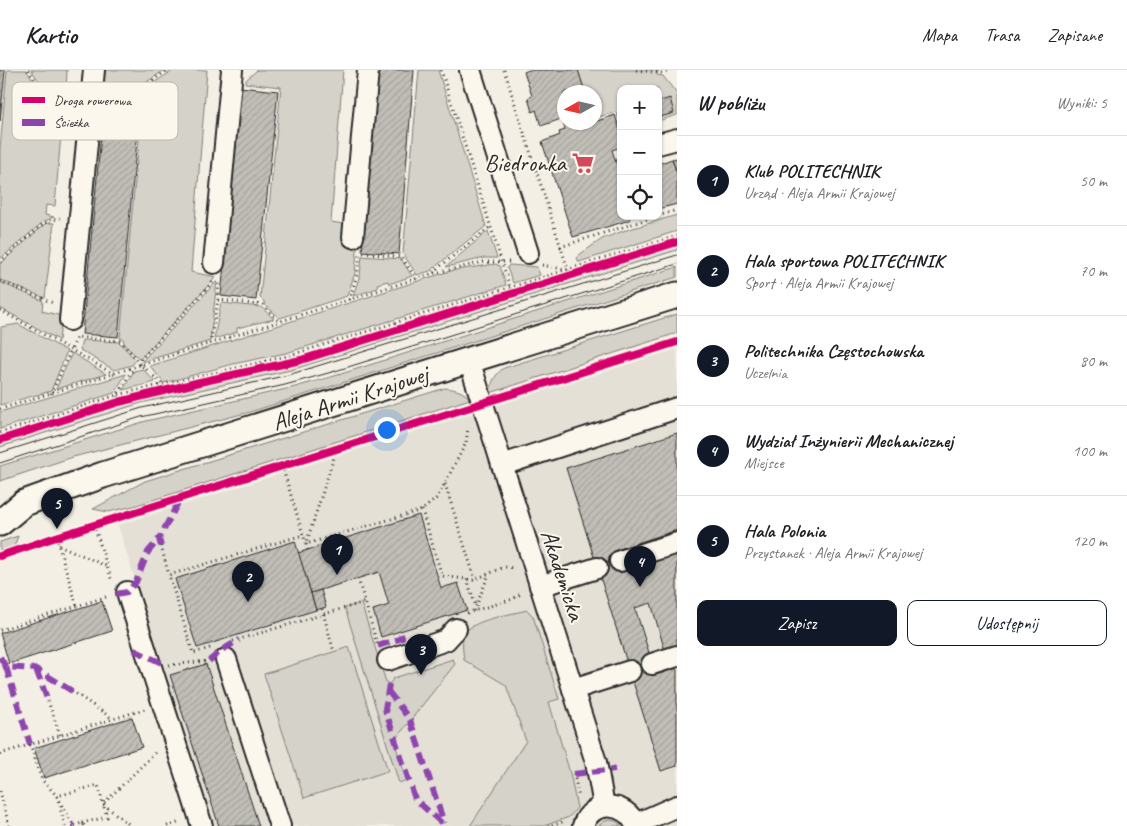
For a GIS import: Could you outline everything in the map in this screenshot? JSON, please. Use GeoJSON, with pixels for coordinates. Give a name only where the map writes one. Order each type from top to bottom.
{"type":"FeatureCollection","features":[{"type":"Feature","properties":{"kind":"main road","name":"Aleja Armii Krajowej"},"geometry":{"type":"LineString","coordinates":[[0,523],[12,502],[677,295]]}},
{"type":"Feature","properties":{"kind":"street"},"geometry":{"type":"LineString","coordinates":[[214,263],[232,70]]}},
{"type":"Feature","properties":{"kind":"street"},"geometry":{"type":"LineString","coordinates":[[356,245],[368,70]]}},
{"type":"Feature","properties":{"kind":"street"},"geometry":{"type":"LineString","coordinates":[[470,70],[530,261]]}},
{"type":"Feature","properties":{"kind":"street"},"geometry":{"type":"LineString","coordinates":[[662,143],[677,139]]}},
{"type":"Feature","properties":{"kind":"street"},"geometry":{"type":"LineString","coordinates":[[71,315],[88,140]]}},
{"type":"Feature","properties":{"kind":"street","name":"Akademicka"},"geometry":{"type":"LineString","coordinates":[[469,360],[502,465],[532,586],[573,689],[596,762],[604,806]]}},
{"type":"Feature","properties":{"kind":"street"},"geometry":{"type":"LineString","coordinates":[[502,465],[677,408]]}},
{"type":"Feature","properties":{"kind":"street"},"geometry":{"type":"LineString","coordinates":[[620,561],[677,543]]}},
{"type":"Feature","properties":{"kind":"street"},"geometry":{"type":"LineString","coordinates":[[532,586],[597,568]]}},
{"type":"Feature","properties":{"kind":"street"},"geometry":{"type":"LineString","coordinates":[[122,593],[202,826]]}},
{"type":"Feature","properties":{"kind":"street"},"geometry":{"type":"LineString","coordinates":[[383,653],[446,640],[460,621]]}},
{"type":"Feature","properties":{"kind":"street"},"geometry":{"type":"LineString","coordinates":[[222,650],[280,826]]}},
{"type":"Feature","properties":{"kind":"street"},"geometry":{"type":"LineString","coordinates":[[652,664],[677,656]]}},
{"type":"Feature","properties":{"kind":"street"},"geometry":{"type":"LineString","coordinates":[[573,689],[630,671]]}},
{"type":"Feature","properties":{"kind":"street"},"geometry":{"type":"LineString","coordinates":[[583,826],[588,815],[604,806],[620,807],[632,817],[636,825],[677,806]]}},
{"type":"Feature","properties":{"kind":"path"},"geometry":{"type":"LineString","coordinates":[[441,70],[500,262],[511,291]]}},
{"type":"Feature","properties":{"kind":"path"},"geometry":{"type":"LineString","coordinates":[[504,70],[569,273]]}},
{"type":"Feature","properties":{"kind":"path"},"geometry":{"type":"LineString","coordinates":[[636,70],[662,74],[669,70]]}},
{"type":"Feature","properties":{"kind":"path"},"geometry":{"type":"LineString","coordinates":[[662,215],[677,210]]}},
{"type":"Feature","properties":{"kind":"path"},"geometry":{"type":"LineString","coordinates":[[0,262],[44,223],[81,211]]}},
{"type":"Feature","properties":{"kind":"path"},"geometry":{"type":"LineString","coordinates":[[560,247],[645,220]]}},
{"type":"Feature","properties":{"kind":"path"},"geometry":{"type":"LineString","coordinates":[[431,274],[490,227]]}},
{"type":"Feature","properties":{"kind":"path"},"geometry":{"type":"LineString","coordinates":[[0,409],[431,274],[484,262],[530,261],[569,273],[677,236]]}},
{"type":"Feature","properties":{"kind":"path"},"geometry":{"type":"LineString","coordinates":[[0,433],[118,399],[300,360],[552,278],[677,242]]}},
{"type":"Feature","properties":{"kind":"path"},"geometry":{"type":"LineString","coordinates":[[356,245],[401,257],[417,279]]}},
{"type":"Feature","properties":{"kind":"path"},"geometry":{"type":"LineString","coordinates":[[349,300],[357,275],[359,260]]}},
{"type":"Feature","properties":{"kind":"path"},"geometry":{"type":"LineString","coordinates":[[530,261],[552,278]]}},
{"type":"Feature","properties":{"kind":"path"},"geometry":{"type":"LineString","coordinates":[[0,281],[71,315]]}},
{"type":"Feature","properties":{"kind":"path"},"geometry":{"type":"LineString","coordinates":[[210,344],[218,300],[263,305],[281,322]]}},
{"type":"Feature","properties":{"kind":"path"},"geometry":{"type":"LineString","coordinates":[[0,310],[114,374]]}},
{"type":"Feature","properties":{"kind":"path"},"geometry":{"type":"LineString","coordinates":[[51,394],[77,337],[120,341],[137,359],[140,365],[164,388]]}},
{"type":"Feature","properties":{"kind":"path"},"geometry":{"type":"LineString","coordinates":[[0,440],[118,399],[131,372],[140,365]]}},
{"type":"Feature","properties":{"kind":"path"},"geometry":{"type":"LineString","coordinates":[[306,544],[422,510],[437,498],[466,443],[467,421]]}},
{"type":"Feature","properties":{"kind":"path"},"geometry":{"type":"LineString","coordinates":[[306,544],[337,448]]}},
{"type":"Feature","properties":{"kind":"path"},"geometry":{"type":"LineString","coordinates":[[282,466],[308,550]]}},
{"type":"Feature","properties":{"kind":"path"},"geometry":{"type":"LineString","coordinates":[[444,484],[475,579]]}},
{"type":"Feature","properties":{"kind":"path"},"geometry":{"type":"LineString","coordinates":[[422,510],[442,576],[475,579],[505,567],[515,568],[519,571]]}},
{"type":"Feature","properties":{"kind":"path"},"geometry":{"type":"LineString","coordinates":[[169,575],[303,535]]}},
{"type":"Feature","properties":{"kind":"path"},"geometry":{"type":"LineString","coordinates":[[56,537],[77,606]]}},
{"type":"Feature","properties":{"kind":"path"},"geometry":{"type":"LineString","coordinates":[[59,545],[107,566]]}},
{"type":"Feature","properties":{"kind":"path"},"geometry":{"type":"LineString","coordinates":[[161,546],[193,654],[222,650]]}},
{"type":"Feature","properties":{"kind":"path"},"geometry":{"type":"LineString","coordinates":[[474,611],[489,574]]}},
{"type":"Feature","properties":{"kind":"path"},"geometry":{"type":"LineString","coordinates":[[358,578],[383,653]]}},
{"type":"Feature","properties":{"kind":"path"},"geometry":{"type":"LineString","coordinates":[[467,579],[476,606]]}},
{"type":"Feature","properties":{"kind":"path"},"geometry":{"type":"LineString","coordinates":[[460,621],[474,611],[513,599],[532,586]]}},
{"type":"Feature","properties":{"kind":"path"},"geometry":{"type":"LineString","coordinates":[[0,630],[122,593]]}},
{"type":"Feature","properties":{"kind":"path"},"geometry":{"type":"LineString","coordinates":[[166,665],[222,650],[323,614],[365,602]]}},
{"type":"Feature","properties":{"kind":"path"},"geometry":{"type":"LineString","coordinates":[[322,609],[334,652]]}},
{"type":"Feature","properties":{"kind":"path"},"geometry":{"type":"LineString","coordinates":[[72,691],[113,719]]}},
{"type":"Feature","properties":{"kind":"path"},"geometry":{"type":"LineString","coordinates":[[48,701],[60,735]]}},
{"type":"Feature","properties":{"kind":"path"},"geometry":{"type":"LineString","coordinates":[[0,754],[140,711]]}},
{"type":"Feature","properties":{"kind":"path"},"geometry":{"type":"LineString","coordinates":[[30,744],[42,780],[57,796],[74,826],[84,825],[107,817],[98,786],[57,796]]}},
{"type":"Feature","properties":{"kind":"path"},"geometry":{"type":"LineString","coordinates":[[103,804],[159,750]]}},
{"type":"Feature","properties":{"kind":"path"},"geometry":{"type":"LineString","coordinates":[[0,791],[9,826]]}},
{"type":"Feature","properties":{"kind":"path"},"geometry":{"type":"LineString","coordinates":[[57,796],[65,826]]}},
{"type":"Feature","properties":{"kind":"path"},"geometry":{"type":"LineString","coordinates":[[103,804],[132,826]]}},
{"type":"Feature","properties":{"kind":"path"},"geometry":{"type":"LineString","coordinates":[[167,826],[180,822]]}},
{"type":"Feature","properties":{"kind":"shaded area"},"geometry":{"type":"Polygon","coordinates":[[[7,70],[26,70],[34,82],[12,82],[12,140],[60,140],[55,206],[46,205],[45,215],[54,217],[43,222],[0,259],[0,149],[7,70]]]}},
{"type":"Feature","properties":{"kind":"shaded area"},"geometry":{"type":"Polygon","coordinates":[[[31,70],[67,70],[66,82],[40,82],[31,70]]]}},
{"type":"Feature","properties":{"kind":"shaded area"},"geometry":{"type":"Polygon","coordinates":[[[105,70],[165,70],[147,82],[104,82],[105,70]]]}},
{"type":"Feature","properties":{"kind":"shaded area"},"geometry":{"type":"Polygon","coordinates":[[[174,70],[207,70],[191,272],[216,277],[140,359],[125,346],[123,339],[120,338],[139,140],[178,140],[178,82],[155,82],[174,70]]]}},
{"type":"Feature","properties":{"kind":"shaded area"},"geometry":{"type":"Polygon","coordinates":[[[257,70],[343,70],[331,222],[344,224],[358,239],[355,273],[347,296],[280,318],[260,298],[281,87],[245,83],[257,70]]]}},
{"type":"Feature","properties":{"kind":"shaded area"},"geometry":{"type":"Polygon","coordinates":[[[419,70],[438,70],[486,226],[430,271],[417,275],[403,254],[419,70]]]}},
{"type":"Feature","properties":{"kind":"shaded area"},"geometry":{"type":"Polygon","coordinates":[[[578,70],[660,70],[657,75],[663,76],[677,94],[677,115],[662,120],[662,85],[617,85],[617,114],[616,112],[602,116],[602,85],[583,85],[578,70]]]}},
{"type":"Feature","properties":{"kind":"shaded area"},"geometry":{"type":"Polygon","coordinates":[[[677,215],[677,231],[579,262],[577,258],[602,239],[677,215]]]}},
{"type":"Feature","properties":{"kind":"shaded area"},"geometry":{"type":"Polygon","coordinates":[[[46,223],[54,223],[45,298],[0,280],[0,264],[46,223]]]}},
{"type":"Feature","properties":{"kind":"shaded area"},"geometry":{"type":"Polygon","coordinates":[[[488,231],[497,258],[484,258],[446,267],[488,231]]]}},
{"type":"Feature","properties":{"kind":"shaded area"},"geometry":{"type":"Polygon","coordinates":[[[677,245],[677,250],[291,370],[141,403],[0,447],[0,443],[134,401],[218,380],[303,362],[677,245]]]}},
{"type":"Feature","properties":{"kind":"shaded area"},"geometry":{"type":"Polygon","coordinates":[[[362,256],[401,259],[412,276],[389,284],[388,281],[377,284],[378,288],[353,296],[360,275],[362,256]]]}},
{"type":"Feature","properties":{"kind":"shaded area"},"geometry":{"type":"Polygon","coordinates":[[[495,264],[500,266],[506,285],[286,353],[233,364],[164,383],[150,366],[450,271],[495,264]]]}},
{"type":"Feature","properties":{"kind":"shaded area"},"geometry":{"type":"Polygon","coordinates":[[[509,265],[537,267],[540,275],[513,283],[507,268],[509,265]]]}},
{"type":"Feature","properties":{"kind":"shaded area"},"geometry":{"type":"Polygon","coordinates":[[[677,267],[677,277],[250,412],[73,457],[0,481],[0,466],[146,421],[295,387],[338,375],[677,267]]]}},
{"type":"Feature","properties":{"kind":"shaded area"},"geometry":{"type":"Polygon","coordinates":[[[217,281],[210,341],[142,362],[145,358],[217,281]]]}},
{"type":"Feature","properties":{"kind":"shaded area"},"geometry":{"type":"Polygon","coordinates":[[[0,282],[43,301],[42,311],[62,316],[59,340],[0,308],[0,282]]]}},
{"type":"Feature","properties":{"kind":"shaded area"},"geometry":{"type":"Polygon","coordinates":[[[221,303],[261,307],[274,319],[237,328],[237,332],[214,339],[221,303]]]}},
{"type":"Feature","properties":{"kind":"shaded area"},"geometry":{"type":"Polygon","coordinates":[[[677,314],[677,333],[490,393],[494,379],[504,368],[677,314]]]}},
{"type":"Feature","properties":{"kind":"shaded area"},"geometry":{"type":"Polygon","coordinates":[[[18,324],[67,351],[51,391],[0,405],[1,327],[18,324]]]}},
{"type":"Feature","properties":{"kind":"shaded area"},"geometry":{"type":"Polygon","coordinates":[[[82,340],[119,342],[136,360],[132,365],[114,370],[80,350],[82,340]]]}},
{"type":"Feature","properties":{"kind":"shaded area"},"geometry":{"type":"Polygon","coordinates":[[[677,349],[677,826],[211,826],[118,525],[677,349]]]}},
{"type":"Feature","properties":{"kind":"shaded area"},"geometry":{"type":"Polygon","coordinates":[[[72,353],[106,374],[56,389],[72,353]]]}},
{"type":"Feature","properties":{"kind":"shaded area"},"geometry":{"type":"Polygon","coordinates":[[[143,369],[155,382],[123,390],[134,371],[143,369]]]}},
{"type":"Feature","properties":{"kind":"shaded area"},"geometry":{"type":"Polygon","coordinates":[[[126,374],[114,393],[0,429],[0,412],[126,374]]]}},
{"type":"Feature","properties":{"kind":"shaded area"},"geometry":{"type":"Polygon","coordinates":[[[445,388],[459,391],[470,399],[134,506],[108,512],[93,509],[145,481],[445,388]]]}},
{"type":"Feature","properties":{"kind":"shaded area"},"geometry":{"type":"Polygon","coordinates":[[[18,536],[14,547],[0,552],[0,542],[18,536]]]}},
{"type":"Feature","properties":{"kind":"shaded area"},"geometry":{"type":"Polygon","coordinates":[[[361,603],[386,682],[389,684],[394,678],[453,659],[455,664],[394,741],[407,780],[399,783],[345,608],[361,603]]]}},
{"type":"Feature","properties":{"kind":"shaded area"},"geometry":{"type":"Polygon","coordinates":[[[527,610],[533,616],[559,699],[549,702],[570,773],[577,808],[569,817],[544,826],[470,826],[526,741],[506,685],[464,660],[463,639],[469,628],[476,624],[527,610]]]}},
{"type":"Feature","properties":{"kind":"shaded area"},"geometry":{"type":"Polygon","coordinates":[[[349,647],[388,771],[304,798],[264,674],[349,647]]]}},
{"type":"Feature","properties":{"kind":"shaded area"},"geometry":{"type":"Polygon","coordinates":[[[605,821],[616,821],[621,826],[598,826],[605,821]]]}},
{"type":"Feature","properties":{"kind":"building"},"geometry":{"type":"Polygon","coordinates":[[[0,70],[5,70],[0,121],[0,70]]]}},
{"type":"Feature","properties":{"kind":"building"},"geometry":{"type":"Polygon","coordinates":[[[377,70],[414,70],[399,254],[362,251],[377,70]]]}},
{"type":"Feature","properties":{"kind":"building"},"geometry":{"type":"Polygon","coordinates":[[[529,70],[578,70],[583,85],[557,85],[557,120],[541,126],[536,110],[532,112],[528,98],[532,96],[524,72],[529,70]]]}},
{"type":"Feature","properties":{"kind":"building"},"geometry":{"type":"Polygon","coordinates":[[[240,87],[278,91],[256,300],[221,296],[240,87]]]}},
{"type":"Feature","properties":{"kind":"building"},"geometry":{"type":"Polygon","coordinates":[[[670,98],[674,113],[662,116],[662,101],[670,98]]]}},
{"type":"Feature","properties":{"kind":"building","name":"Biedronka"},"geometry":{"type":"Polygon","coordinates":[[[615,115],[617,121],[617,148],[612,150],[617,165],[617,220],[630,220],[573,237],[542,142],[560,135],[559,132],[565,130],[602,130],[602,119],[615,115]]]}},
{"type":"Feature","properties":{"kind":"building"},"geometry":{"type":"Polygon","coordinates":[[[101,140],[137,140],[118,337],[82,334],[101,140]]]}},
{"type":"Feature","properties":{"kind":"building"},"geometry":{"type":"Polygon","coordinates":[[[677,158],[677,174],[672,159],[677,158]]]}},
{"type":"Feature","properties":{"kind":"building"},"geometry":{"type":"Polygon","coordinates":[[[672,159],[677,174],[677,204],[662,208],[662,175],[662,163],[672,159]]]}},
{"type":"Feature","properties":{"kind":"building"},"geometry":{"type":"Polygon","coordinates":[[[677,433],[677,530],[616,550],[623,570],[677,552],[677,647],[665,651],[651,603],[635,608],[656,675],[677,668],[677,766],[661,771],[566,468],[677,433]]]}},
{"type":"Feature","properties":{"kind":"building"},"geometry":{"type":"Polygon","coordinates":[[[419,515],[441,588],[458,583],[467,610],[381,637],[373,610],[389,605],[379,572],[311,593],[298,553],[419,515]]]}},
{"type":"Feature","properties":{"kind":"building"},"geometry":{"type":"Polygon","coordinates":[[[295,541],[316,610],[197,648],[175,579],[295,541]]]}},
{"type":"Feature","properties":{"kind":"building"},"geometry":{"type":"Polygon","coordinates":[[[321,590],[326,607],[316,610],[311,593],[321,590]]]}},
{"type":"Feature","properties":{"kind":"building"},"geometry":{"type":"Polygon","coordinates":[[[102,601],[112,631],[9,664],[0,633],[102,601]]]}},
{"type":"Feature","properties":{"kind":"building"},"geometry":{"type":"Polygon","coordinates":[[[206,664],[259,826],[219,826],[170,675],[206,664]]]}},
{"type":"Feature","properties":{"kind":"building"},"geometry":{"type":"Polygon","coordinates":[[[132,717],[142,747],[44,778],[34,748],[132,717]]]}},
{"type":"Feature","properties":{"kind":"tram line"},"geometry":{"type":"LineString","coordinates":[[0,453],[142,408],[288,375],[677,255]]}},
{"type":"Feature","properties":{"kind":"tram line"},"geometry":{"type":"LineString","coordinates":[[0,463],[141,417],[285,385],[332,372],[677,264]]}},
{"type":"Feature","properties":{"kind":"marked path"},"geometry":{"type":"LineString","coordinates":[[161,546],[159,539],[181,497]]}},
{"type":"Feature","properties":{"kind":"marked path"},"geometry":{"type":"LineString","coordinates":[[116,594],[127,592],[136,582],[148,552],[159,539]]}},
{"type":"Feature","properties":{"kind":"marked path"},"geometry":{"type":"LineString","coordinates":[[378,646],[402,638],[401,634]]}},
{"type":"Feature","properties":{"kind":"marked path"},"geometry":{"type":"LineString","coordinates":[[209,661],[222,650],[239,640]]}},
{"type":"Feature","properties":{"kind":"marked path"},"geometry":{"type":"LineString","coordinates":[[134,650],[166,665]]}},
{"type":"Feature","properties":{"kind":"marked path"},"geometry":{"type":"LineString","coordinates":[[0,657],[6,667],[36,669],[72,691]]}},
{"type":"Feature","properties":{"kind":"marked path"},"geometry":{"type":"LineString","coordinates":[[6,667],[30,744]]}},
{"type":"Feature","properties":{"kind":"marked path"},"geometry":{"type":"LineString","coordinates":[[36,669],[48,701]]}},
{"type":"Feature","properties":{"kind":"marked path"},"geometry":{"type":"LineString","coordinates":[[389,684],[385,709],[415,799],[445,826]]}},
{"type":"Feature","properties":{"kind":"marked path"},"geometry":{"type":"LineString","coordinates":[[388,691],[410,720],[444,823]]}},
{"type":"Feature","properties":{"kind":"marked path"},"geometry":{"type":"LineString","coordinates":[[574,774],[615,769]]}},
{"type":"Feature","properties":{"kind":"cycle path"},"geometry":{"type":"LineString","coordinates":[[0,440],[119,402],[301,360],[677,242]]}},
{"type":"Feature","properties":{"kind":"cycle path"},"geometry":{"type":"LineString","coordinates":[[0,556],[677,342]]}},
{"type":"Feature","properties":{"kind":"place","name":"Biedronka"},"geometry":{"type":"Point","coordinates":[583,163]}},
{"type":"Feature","properties":{"kind":"place","name":"Hala Polonia"},"geometry":{"type":"Point","coordinates":[57,529]}},
{"type":"Feature","properties":{"kind":"place","name":"Klub POLITECHNIK"},"geometry":{"type":"Point","coordinates":[337,575]}},
{"type":"Feature","properties":{"kind":"place","name":"Wydział Inżynierii Mechanicznej"},"geometry":{"type":"Point","coordinates":[640,587]}},
{"type":"Feature","properties":{"kind":"place","name":"Hala sportowa POLITECHNIK"},"geometry":{"type":"Point","coordinates":[248,602]}},
{"type":"Feature","properties":{"kind":"place","name":"Politechnika Częstochowska"},"geometry":{"type":"Point","coordinates":[421,675]}}]}
